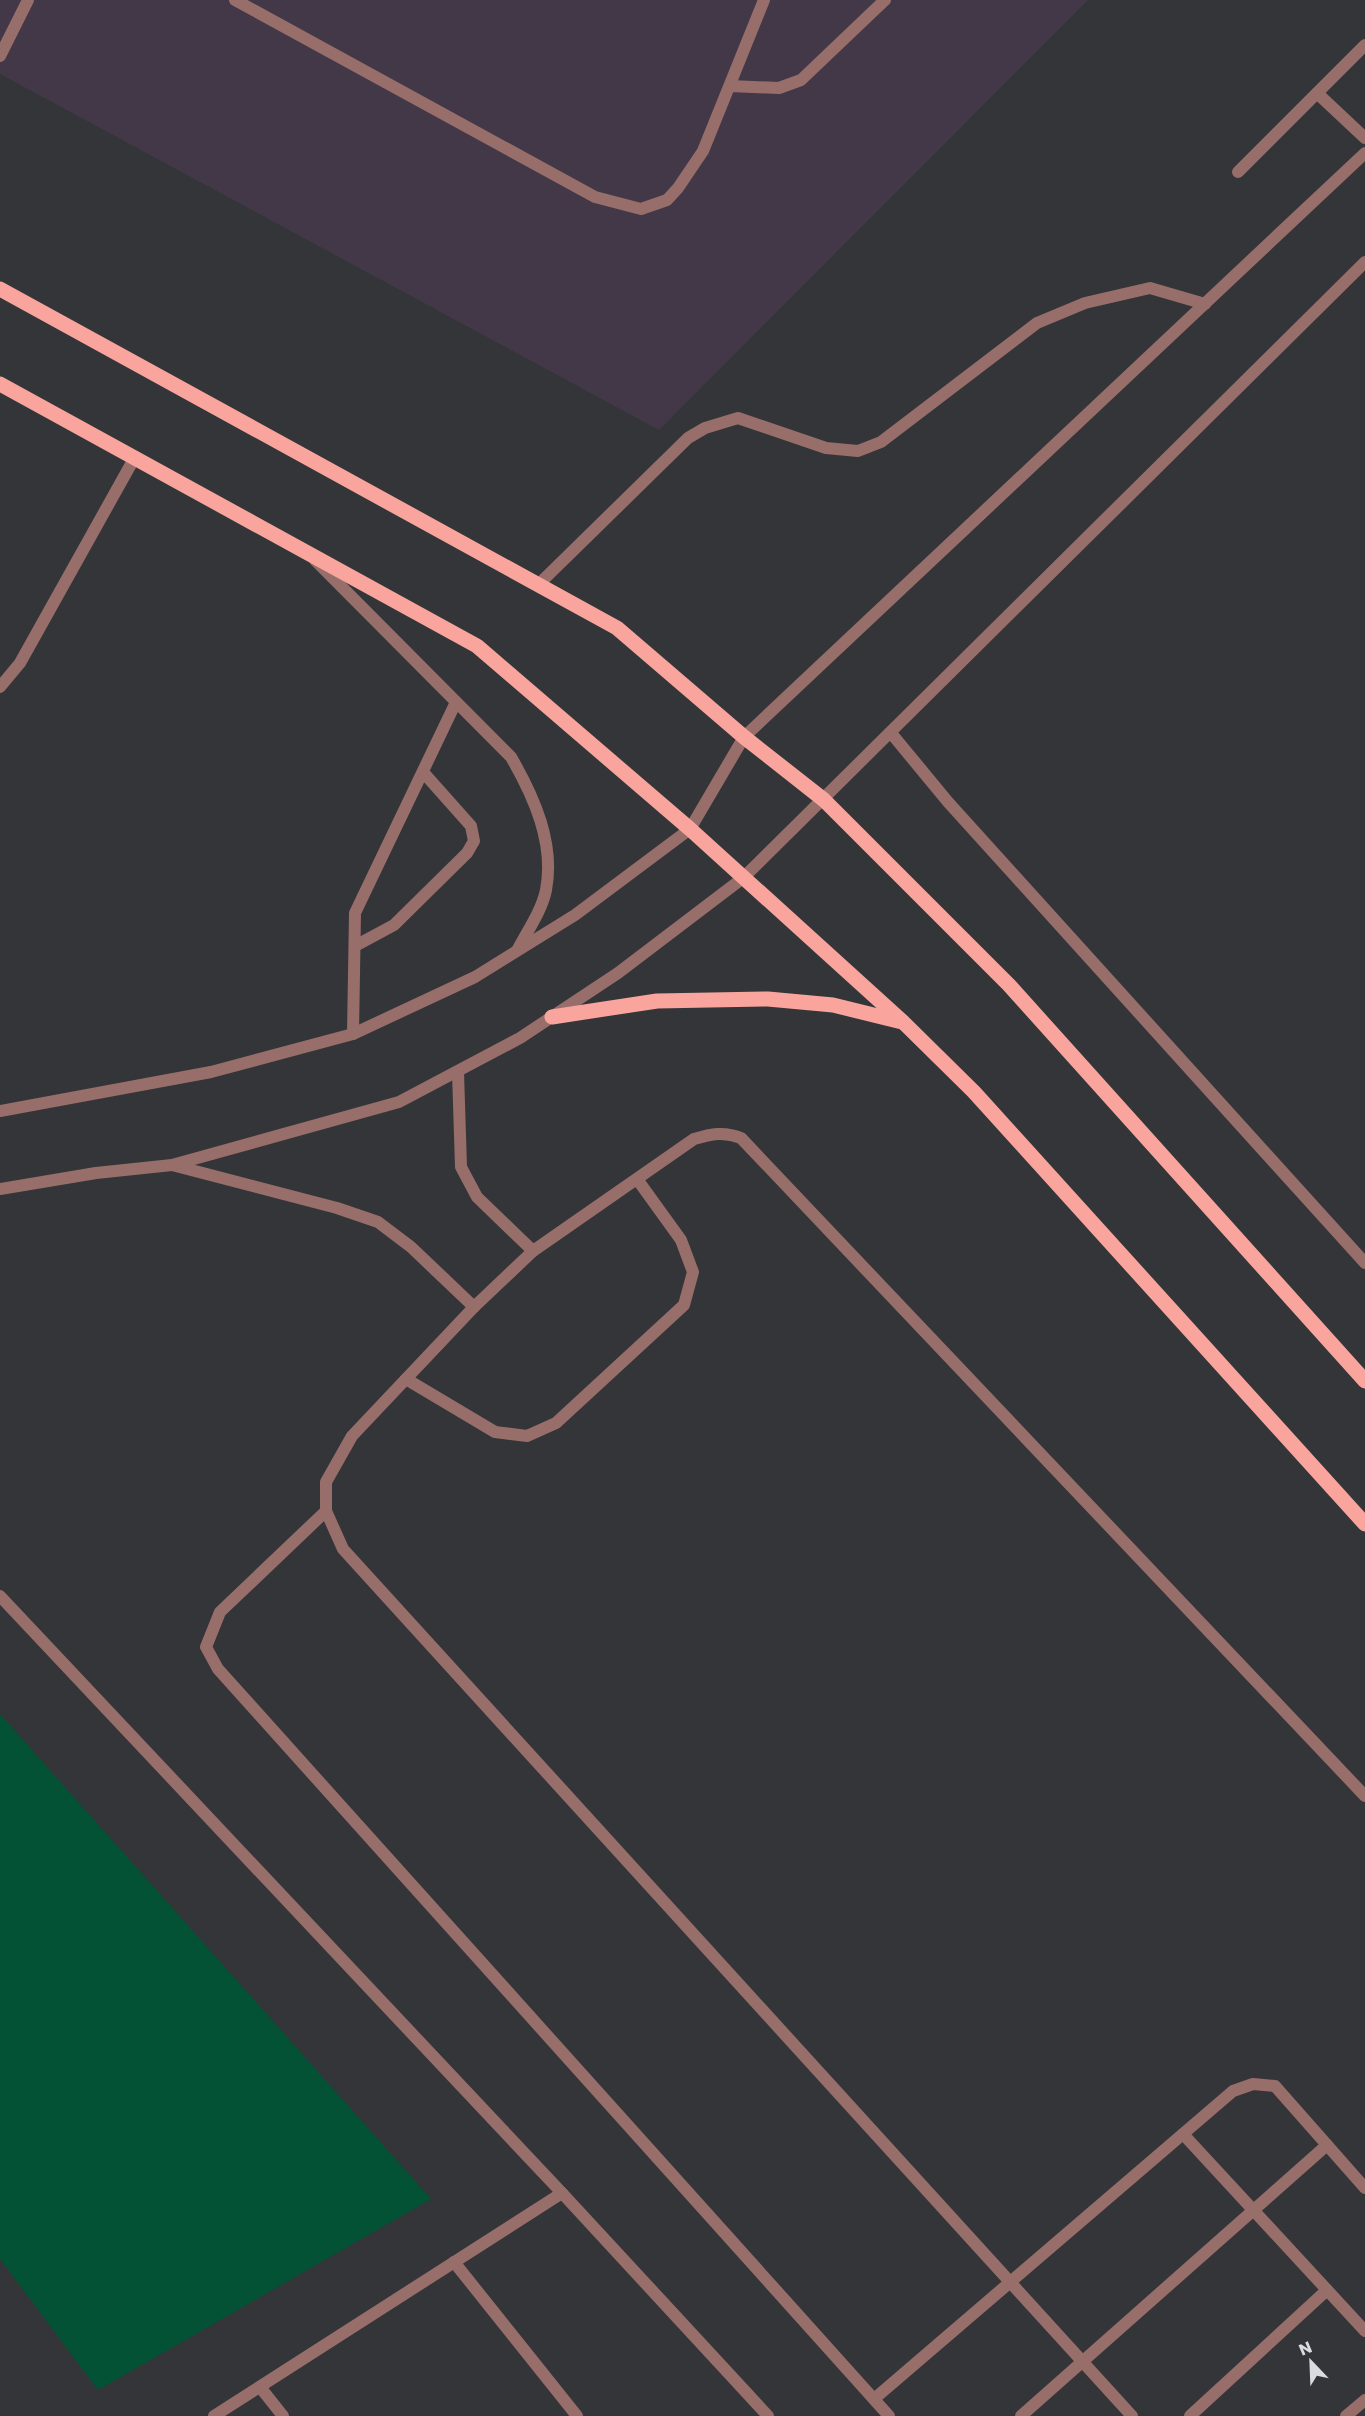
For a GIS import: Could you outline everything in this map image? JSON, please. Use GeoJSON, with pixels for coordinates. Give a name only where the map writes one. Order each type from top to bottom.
{"type":"FeatureCollection","features":[{"type":"Feature","properties":{"kind":"main road"},"geometry":{"type":"LineString","coordinates":[[0,289],[617,628],[744,737],[824,800],[1008,985],[1365,1382]]}},
{"type":"Feature","properties":{"kind":"main road"},"geometry":{"type":"LineString","coordinates":[[0,384],[477,646],[690,829],[903,1022],[974,1092],[1365,1524]]}},
{"type":"Feature","properties":{"kind":"main road"},"geometry":{"type":"LineString","coordinates":[[552,1017],[657,1001],[768,999],[833,1005],[903,1022]]}},
{"type":"Feature","properties":{"kind":"street"},"geometry":{"type":"LineString","coordinates":[[0,56],[28,0]]}},
{"type":"Feature","properties":{"kind":"street"},"geometry":{"type":"LineString","coordinates":[[235,0],[595,197],[641,209],[667,200],[703,151],[764,0]]}},
{"type":"Feature","properties":{"kind":"street"},"geometry":{"type":"LineString","coordinates":[[730,86],[779,88],[801,80],[885,0]]}},
{"type":"Feature","properties":{"kind":"street"},"geometry":{"type":"LineString","coordinates":[[1238,172],[1365,45]]}},
{"type":"Feature","properties":{"kind":"street"},"geometry":{"type":"LineString","coordinates":[[1317,93],[1365,138]]}},
{"type":"Feature","properties":{"kind":"street"},"geometry":{"type":"LineString","coordinates":[[0,1111],[212,1072],[353,1034],[476,977],[575,915],[690,829],[744,737],[1365,153]]}},
{"type":"Feature","properties":{"kind":"street"},"geometry":{"type":"LineString","coordinates":[[0,1189],[96,1173],[172,1165],[399,1102],[520,1038],[618,973],[743,878],[1365,262]]}},
{"type":"Feature","properties":{"kind":"street"},"geometry":{"type":"LineString","coordinates":[[538,585],[688,438],[705,428],[738,418],[826,448],[858,451],[881,441],[1037,323],[1085,303],[1150,288],[1205,304]]}},
{"type":"Feature","properties":{"kind":"street"},"geometry":{"type":"LineString","coordinates":[[0,687],[20,663],[135,457]]}},
{"type":"Feature","properties":{"kind":"street"},"geometry":{"type":"LineString","coordinates":[[307,553],[511,757],[529,788],[540,818],[547,854],[546,890],[518,950]]}},
{"type":"Feature","properties":{"kind":"street"},"geometry":{"type":"LineString","coordinates":[[353,1034],[355,913],[456,702]]}},
{"type":"Feature","properties":{"kind":"street"},"geometry":{"type":"LineString","coordinates":[[891,733],[948,802],[1365,1263]]}},
{"type":"Feature","properties":{"kind":"street"},"geometry":{"type":"LineString","coordinates":[[355,946],[394,925],[467,853],[474,841],[471,826],[423,772]]}},
{"type":"Feature","properties":{"kind":"street"},"geometry":{"type":"LineString","coordinates":[[458,1072],[461,1167],[477,1197],[533,1251]]}},
{"type":"Feature","properties":{"kind":"street"},"geometry":{"type":"LineString","coordinates":[[1132,2416],[343,1549],[326,1511],[326,1482],[352,1436],[474,1307],[533,1251],[694,1139],[716,1133],[741,1138],[1365,1796]]}},
{"type":"Feature","properties":{"kind":"street"},"geometry":{"type":"LineString","coordinates":[[172,1165],[337,1208],[378,1222],[411,1247],[474,1307]]}},
{"type":"Feature","properties":{"kind":"street"},"geometry":{"type":"LineString","coordinates":[[406,1379],[495,1432],[527,1436],[556,1423],[684,1305],[693,1272],[681,1240],[637,1179]]}},
{"type":"Feature","properties":{"kind":"street"},"geometry":{"type":"LineString","coordinates":[[326,1511],[220,1612],[206,1647],[218,1670],[890,2416]]}},
{"type":"Feature","properties":{"kind":"street"},"geometry":{"type":"LineString","coordinates":[[0,1596],[562,2193],[768,2416]]}},
{"type":"Feature","properties":{"kind":"street"},"geometry":{"type":"LineString","coordinates":[[874,2399],[1233,2091],[1253,2084],[1275,2086],[1365,2188]]}},
{"type":"Feature","properties":{"kind":"street"},"geometry":{"type":"LineString","coordinates":[[1183,2134],[1365,2331]]}},
{"type":"Feature","properties":{"kind":"street"},"geometry":{"type":"LineString","coordinates":[[1021,2416],[1327,2145]]}},
{"type":"Feature","properties":{"kind":"street"},"geometry":{"type":"LineString","coordinates":[[214,2416],[562,2193]]}},
{"type":"Feature","properties":{"kind":"street"},"geometry":{"type":"LineString","coordinates":[[454,2262],[577,2416]]}},
{"type":"Feature","properties":{"kind":"street"},"geometry":{"type":"LineString","coordinates":[[1190,2416],[1327,2290]]}},
{"type":"Feature","properties":{"kind":"street"},"geometry":{"type":"LineString","coordinates":[[260,2386],[284,2416]]}},
{"type":"Feature","properties":{"kind":"street"},"geometry":{"type":"LineString","coordinates":[[1346,2416],[1365,2400]]}},
{"type":"Feature","properties":{"kind":"shaded area"},"geometry":{"type":"Polygon","coordinates":[[[0,0],[1088,0],[659,430],[0,74],[0,0]]]}},
{"type":"Feature","properties":{"kind":"green space"},"geometry":{"type":"Polygon","coordinates":[[[0,1714],[431,2199],[98,2390],[0,2259],[0,1714]]]}}]}
